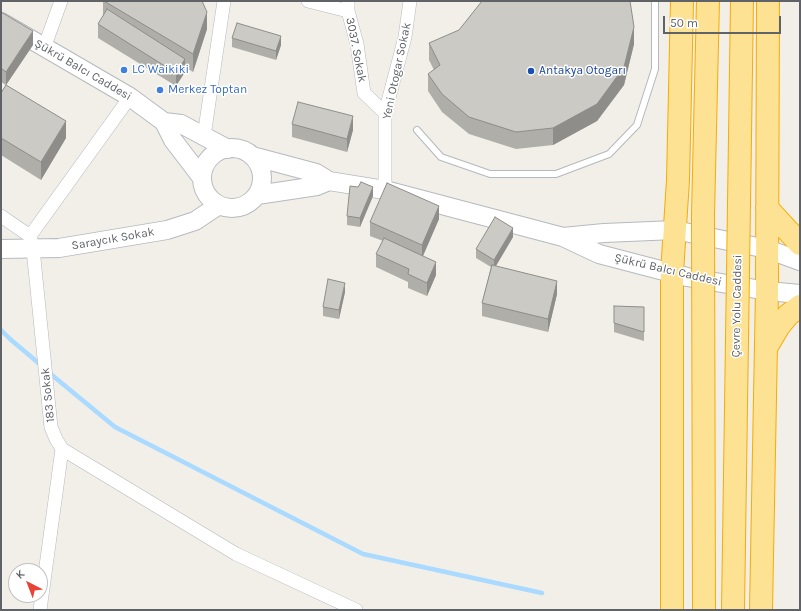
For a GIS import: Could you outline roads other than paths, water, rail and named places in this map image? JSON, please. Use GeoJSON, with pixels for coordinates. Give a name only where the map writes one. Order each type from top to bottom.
{"type":"FeatureCollection","features":[{"type":"Feature","properties":{"kind":"highway"},"geometry":{"type":"LineString","coordinates":[[672,610],[672,273],[678,180],[682,1]]}},
{"type":"Feature","properties":{"kind":"highway"},"geometry":{"type":"LineString","coordinates":[[704,610],[703,215],[708,1]]}},
{"type":"Feature","properties":{"kind":"highway","name":"Çevre Yolu Caddesi"},"geometry":{"type":"LineString","coordinates":[[733,610],[742,1]]}},
{"type":"Feature","properties":{"kind":"highway"},"geometry":{"type":"LineString","coordinates":[[761,610],[767,291],[768,1]]}},
{"type":"Feature","properties":{"kind":"highway"},"geometry":{"type":"LineString","coordinates":[[767,208],[800,244]]}},
{"type":"Feature","properties":{"kind":"highway"},"geometry":{"type":"LineString","coordinates":[[766,349],[779,326],[788,315],[800,306]]}},
{"type":"Feature","properties":{"kind":"street"},"geometry":{"type":"LineString","coordinates":[[44,48],[61,1]]}},
{"type":"Feature","properties":{"kind":"street"},"geometry":{"type":"LineString","coordinates":[[204,136],[224,1]]}},
{"type":"Feature","properties":{"kind":"street"},"geometry":{"type":"LineString","coordinates":[[308,1],[348,6]]}},
{"type":"Feature","properties":{"kind":"street","name":"Yeni Otogar Sokak"},"geometry":{"type":"LineString","coordinates":[[385,190],[385,113],[406,37],[410,1]]}},
{"type":"Feature","properties":{"kind":"street","name":"3037. Sokak"},"geometry":{"type":"LineString","coordinates":[[348,6],[357,44],[364,93],[385,113]]}},
{"type":"Feature","properties":{"kind":"street","name":"Şükrü Balcı Caddesi"},"geometry":{"type":"LineString","coordinates":[[1,22],[130,97],[164,122],[181,124],[228,148]]}},
{"type":"Feature","properties":{"kind":"street"},"geometry":{"type":"LineString","coordinates":[[1,216],[32,242],[130,97]]}},
{"type":"Feature","properties":{"kind":"street","name":"Şükrü Balcı Caddesi"},"geometry":{"type":"LineString","coordinates":[[164,122],[172,140],[202,178]]}},
{"type":"Feature","properties":{"kind":"street"},"geometry":{"type":"LineString","coordinates":[[228,148],[237,148],[245,151],[258,162],[261,170],[261,187],[257,195],[244,206],[236,208],[227,208],[219,205],[212,200],[203,186],[203,170],[207,162],[213,155],[228,148]]}},
{"type":"Feature","properties":{"kind":"street","name":"Şükrü Balcı Caddesi"},"geometry":{"type":"LineString","coordinates":[[252,156],[316,173],[329,181],[385,190],[563,237],[599,254],[687,277],[767,291],[800,294]]}},
{"type":"Feature","properties":{"kind":"street","name":"Şükrü Balcı Caddesi"},"geometry":{"type":"LineString","coordinates":[[257,195],[317,186],[329,181]]}},
{"type":"Feature","properties":{"kind":"street","name":"Saraycık Sokak"},"geometry":{"type":"LineString","coordinates":[[1,249],[32,242],[59,248],[167,230],[195,221],[219,205]]}},
{"type":"Feature","properties":{"kind":"street","name":"Şükrü Balcı Caddesi"},"geometry":{"type":"LineString","coordinates":[[563,237],[604,233],[675,230],[767,249],[800,261]]}},
{"type":"Feature","properties":{"kind":"street","name":"183 Sokak"},"geometry":{"type":"LineString","coordinates":[[32,242],[51,427],[62,449]]}},
{"type":"Feature","properties":{"kind":"street"},"geometry":{"type":"LineString","coordinates":[[40,610],[62,449],[236,554],[356,610]]}},
{"type":"Feature","properties":{"kind":"lane"},"geometry":{"type":"LineString","coordinates":[[417,130],[441,157],[490,174],[556,174],[609,154],[637,125],[655,69],[655,1]]}},
{"type":"Feature","properties":{"kind":"waterway"},"geometry":{"type":"LineString","coordinates":[[1,330],[42,366]]}},
{"type":"Feature","properties":{"kind":"waterway"},"geometry":{"type":"LineString","coordinates":[[47,371],[115,427],[363,554],[542,593]]}},
{"type":"Feature","properties":{"kind":"place","name":"LC Waikiki"},"geometry":{"type":"Point","coordinates":[124,70]}},
{"type":"Feature","properties":{"kind":"place","name":"Antakya Otogarı"},"geometry":{"type":"Point","coordinates":[531,71]}},
{"type":"Feature","properties":{"kind":"place","name":"Merkez Toptan"},"geometry":{"type":"Point","coordinates":[160,90]}}]}
